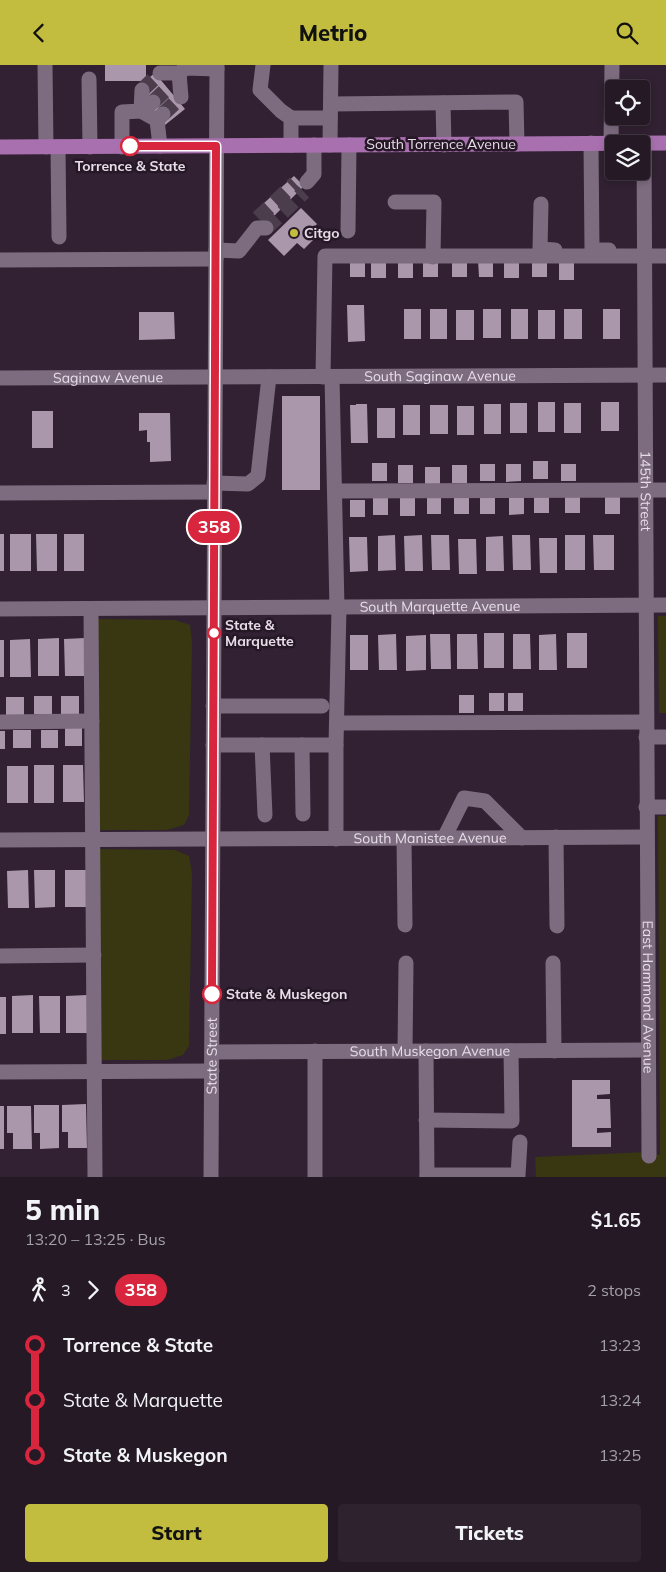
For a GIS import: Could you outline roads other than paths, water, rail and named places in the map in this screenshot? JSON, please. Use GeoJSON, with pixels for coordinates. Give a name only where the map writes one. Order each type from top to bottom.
{"type":"FeatureCollection","features":[{"type":"Feature","properties":{"kind":"main road","name":"South Torrence Avenue"},"geometry":{"type":"LineString","coordinates":[[0,147],[605,143]]}},
{"type":"Feature","properties":{"kind":"main road","name":"South Torrence Avenue"},"geometry":{"type":"LineString","coordinates":[[650,143],[666,143]]}},
{"type":"Feature","properties":{"kind":"street"},"geometry":{"type":"LineString","coordinates":[[45,65],[59,237]]}},
{"type":"Feature","properties":{"kind":"street"},"geometry":{"type":"LineString","coordinates":[[263,65],[260,90],[281,111],[291,117],[330,111],[443,103],[516,102],[517,144]]}},
{"type":"Feature","properties":{"kind":"street"},"geometry":{"type":"LineString","coordinates":[[330,145],[331,65]]}},
{"type":"Feature","properties":{"kind":"street"},"geometry":{"type":"LineString","coordinates":[[611,135],[612,65]]}},
{"type":"Feature","properties":{"kind":"street"},"geometry":{"type":"LineString","coordinates":[[170,86],[179,73],[186,68],[217,67]]}},
{"type":"Feature","properties":{"kind":"street","name":"State Street"},"geometry":{"type":"LineString","coordinates":[[211,1177],[217,67]]}},
{"type":"Feature","properties":{"kind":"street"},"geometry":{"type":"LineString","coordinates":[[160,73],[179,73]]}},
{"type":"Feature","properties":{"kind":"street"},"geometry":{"type":"LineString","coordinates":[[179,73],[181,97]]}},
{"type":"Feature","properties":{"kind":"street"},"geometry":{"type":"LineString","coordinates":[[88,79],[90,147]]}},
{"type":"Feature","properties":{"kind":"street"},"geometry":{"type":"LineString","coordinates":[[142,90],[147,107],[160,117],[160,146]]}},
{"type":"Feature","properties":{"kind":"street"},"geometry":{"type":"LineString","coordinates":[[443,103],[444,145]]}},
{"type":"Feature","properties":{"kind":"street"},"geometry":{"type":"LineString","coordinates":[[122,147],[122,112],[147,107]]}},
{"type":"Feature","properties":{"kind":"street"},"geometry":{"type":"LineString","coordinates":[[291,117],[291,145]]}},
{"type":"Feature","properties":{"kind":"street"},"geometry":{"type":"LineString","coordinates":[[591,143],[592,250]]}},
{"type":"Feature","properties":{"kind":"street"},"geometry":{"type":"LineString","coordinates":[[302,186],[314,174],[314,145]]}},
{"type":"Feature","properties":{"kind":"street"},"geometry":{"type":"LineString","coordinates":[[348,231],[349,145]]}},
{"type":"Feature","properties":{"kind":"street","name":"145th Street"},"geometry":{"type":"LineString","coordinates":[[644,180],[646,837]]}},
{"type":"Feature","properties":{"kind":"street"},"geometry":{"type":"LineString","coordinates":[[394,202],[434,202],[433,257]]}},
{"type":"Feature","properties":{"kind":"street"},"geometry":{"type":"LineString","coordinates":[[541,204],[540,249],[592,250],[666,256]]}},
{"type":"Feature","properties":{"kind":"street"},"geometry":{"type":"LineString","coordinates":[[0,260],[216,255],[239,251],[261,225]]}},
{"type":"Feature","properties":{"kind":"street"},"geometry":{"type":"LineString","coordinates":[[336,839],[338,608],[325,256],[433,257],[645,254]]}},
{"type":"Feature","properties":{"kind":"street","name":"South Saginaw Avenue"},"geometry":{"type":"LineString","coordinates":[[215,377],[666,375]]}},
{"type":"Feature","properties":{"kind":"street","name":"Saginaw Avenue"},"geometry":{"type":"LineString","coordinates":[[0,378],[215,377]]}},
{"type":"Feature","properties":{"kind":"street"},"geometry":{"type":"LineString","coordinates":[[0,493],[214,488],[248,484],[258,477],[269,377]]}},
{"type":"Feature","properties":{"kind":"street"},"geometry":{"type":"LineString","coordinates":[[334,491],[666,490]]}},
{"type":"Feature","properties":{"kind":"street","name":"South Marquette Avenue"},"geometry":{"type":"LineString","coordinates":[[0,609],[666,605]]}},
{"type":"Feature","properties":{"kind":"street"},"geometry":{"type":"LineString","coordinates":[[91,609],[95,1177]]}},
{"type":"Feature","properties":{"kind":"street"},"geometry":{"type":"LineString","coordinates":[[213,706],[322,706]]}},
{"type":"Feature","properties":{"kind":"street"},"geometry":{"type":"LineString","coordinates":[[0,722],[92,721]]}},
{"type":"Feature","properties":{"kind":"street"},"geometry":{"type":"LineString","coordinates":[[337,723],[646,721]]}},
{"type":"Feature","properties":{"kind":"street"},"geometry":{"type":"LineString","coordinates":[[646,737],[666,737]]}},
{"type":"Feature","properties":{"kind":"street"},"geometry":{"type":"LineString","coordinates":[[213,745],[336,745]]}},
{"type":"Feature","properties":{"kind":"street"},"geometry":{"type":"LineString","coordinates":[[262,745],[264,815]]}},
{"type":"Feature","properties":{"kind":"street"},"geometry":{"type":"LineString","coordinates":[[302,745],[303,814]]}},
{"type":"Feature","properties":{"kind":"street"},"geometry":{"type":"LineString","coordinates":[[444,838],[464,798],[485,801],[522,838]]}},
{"type":"Feature","properties":{"kind":"street"},"geometry":{"type":"LineString","coordinates":[[646,807],[666,807]]}},
{"type":"Feature","properties":{"kind":"street"},"geometry":{"type":"LineString","coordinates":[[556,837],[557,926]]}},
{"type":"Feature","properties":{"kind":"street","name":"South Manistee Avenue"},"geometry":{"type":"LineString","coordinates":[[0,841],[646,837]]}},
{"type":"Feature","properties":{"kind":"street","name":"East Hammond Avenue"},"geometry":{"type":"LineString","coordinates":[[646,837],[649,1156]]}},
{"type":"Feature","properties":{"kind":"street"},"geometry":{"type":"LineString","coordinates":[[404,838],[405,925]]}},
{"type":"Feature","properties":{"kind":"street"},"geometry":{"type":"LineString","coordinates":[[0,956],[94,955]]}},
{"type":"Feature","properties":{"kind":"street"},"geometry":{"type":"LineString","coordinates":[[405,1051],[406,963]]}},
{"type":"Feature","properties":{"kind":"street"},"geometry":{"type":"LineString","coordinates":[[553,963],[554,1051]]}},
{"type":"Feature","properties":{"kind":"street","name":"South Muskegon Avenue"},"geometry":{"type":"LineString","coordinates":[[212,1052],[648,1050]]}},
{"type":"Feature","properties":{"kind":"street"},"geometry":{"type":"LineString","coordinates":[[315,1051],[316,1177]]}},
{"type":"Feature","properties":{"kind":"street"},"geometry":{"type":"LineString","coordinates":[[426,1051],[427,1176],[518,1175],[520,1142]]}},
{"type":"Feature","properties":{"kind":"street"},"geometry":{"type":"LineString","coordinates":[[426,1120],[512,1121],[511,1051]]}},
{"type":"Feature","properties":{"kind":"street"},"geometry":{"type":"LineString","coordinates":[[0,1072],[212,1071]]}},
{"type":"Feature","properties":{"kind":"tunnel"},"geometry":{"type":"LineString","coordinates":[[142,90],[160,73]]}},
{"type":"Feature","properties":{"kind":"tunnel"},"geometry":{"type":"LineString","coordinates":[[153,102],[170,86]]}},
{"type":"Feature","properties":{"kind":"tunnel"},"geometry":{"type":"LineString","coordinates":[[163,114],[181,97]]}},
{"type":"Feature","properties":{"kind":"tunnel"},"geometry":{"type":"LineString","coordinates":[[258,218],[295,183]]}},
{"type":"Feature","properties":{"kind":"tunnel"},"geometry":{"type":"LineString","coordinates":[[266,228],[304,192]]}},
{"type":"Feature","properties":{"kind":"place","name":"Torrence & State"},"geometry":{"type":"Point","coordinates":[130,146]}},
{"type":"Feature","properties":{"kind":"place","name":"Citgo"},"geometry":{"type":"Point","coordinates":[294,233]}},
{"type":"Feature","properties":{"kind":"place","name":"State & Marquette"},"geometry":{"type":"Point","coordinates":[214,633]}},
{"type":"Feature","properties":{"kind":"place","name":"State & Muskegon"},"geometry":{"type":"Point","coordinates":[212,994]}}]}
